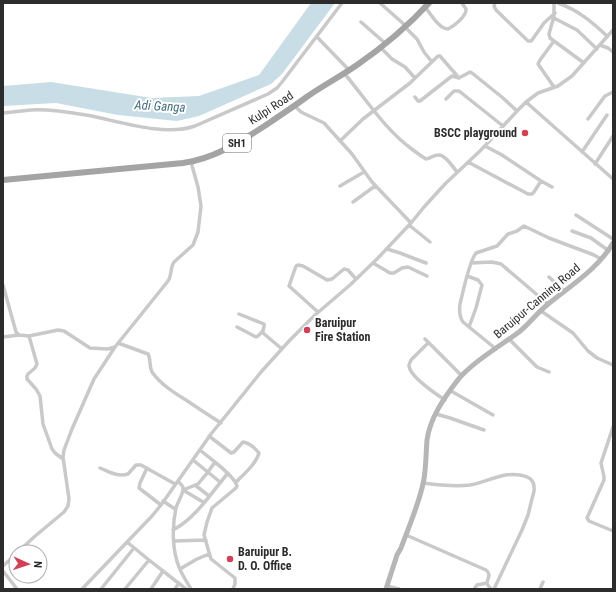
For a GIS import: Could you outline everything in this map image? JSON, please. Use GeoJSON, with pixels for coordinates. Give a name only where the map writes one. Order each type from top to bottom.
{"type":"FeatureCollection","features":[{"type":"Feature","properties":{"kind":"main road","name":"Kulpi Road"},"geometry":{"type":"LineString","coordinates":[[3,180],[192,162],[209,157],[234,145],[347,72],[383,46],[427,5]]}},
{"type":"Feature","properties":{"kind":"main road","name":"Baruipur-Canning Road"},"geometry":{"type":"LineString","coordinates":[[387,587],[397,556],[422,492],[431,425],[445,400],[469,368],[521,331],[548,304],[596,265],[611,246]]}},
{"type":"Feature","properties":{"kind":"street"},"geometry":{"type":"LineString","coordinates":[[3,113],[32,110],[53,111],[84,115],[156,129],[189,128],[264,96],[274,90],[282,82],[342,3]]}},
{"type":"Feature","properties":{"kind":"street"},"geometry":{"type":"LineString","coordinates":[[380,3],[406,26],[417,39],[425,54],[432,62]]}},
{"type":"Feature","properties":{"kind":"street"},"geometry":{"type":"LineString","coordinates":[[427,5],[440,25],[445,29],[448,29],[460,20],[465,13],[465,8],[462,3]]}},
{"type":"Feature","properties":{"kind":"street"},"geometry":{"type":"LineString","coordinates":[[496,3],[494,6],[496,10],[528,41],[532,40],[544,23],[554,13]]}},
{"type":"Feature","properties":{"kind":"street"},"geometry":{"type":"LineString","coordinates":[[554,3],[554,18],[549,34],[550,38],[584,63]]}},
{"type":"Feature","properties":{"kind":"street"},"geometry":{"type":"LineString","coordinates":[[558,3],[574,10],[589,20],[607,36]]}},
{"type":"Feature","properties":{"kind":"street"},"geometry":{"type":"LineString","coordinates":[[554,18],[577,30],[597,49]]}},
{"type":"Feature","properties":{"kind":"street"},"geometry":{"type":"LineString","coordinates":[[361,22],[383,46],[392,60],[405,67],[415,78]]}},
{"type":"Feature","properties":{"kind":"street"},"geometry":{"type":"LineString","coordinates":[[82,589],[162,503],[209,436],[261,372],[282,349],[318,312],[356,279],[387,249],[424,206],[485,146],[526,102],[538,94],[558,86],[572,76],[613,30]]}},
{"type":"Feature","properties":{"kind":"street"},"geometry":{"type":"LineString","coordinates":[[317,37],[347,72],[374,110],[392,131],[408,146],[426,159],[440,154],[442,155],[457,172]]}},
{"type":"Feature","properties":{"kind":"street"},"geometry":{"type":"LineString","coordinates":[[554,41],[538,64],[554,87]]}},
{"type":"Feature","properties":{"kind":"street"},"geometry":{"type":"LineString","coordinates":[[600,45],[613,52]]}},
{"type":"Feature","properties":{"kind":"street"},"geometry":{"type":"LineString","coordinates":[[340,141],[363,119],[415,78],[439,56],[459,78]]}},
{"type":"Feature","properties":{"kind":"street"},"geometry":{"type":"LineString","coordinates":[[415,97],[418,101],[420,101],[452,76],[459,78],[470,72],[517,111]]}},
{"type":"Feature","properties":{"kind":"street"},"geometry":{"type":"LineString","coordinates":[[446,98],[454,91],[459,91],[503,126]]}},
{"type":"Feature","properties":{"kind":"street"},"geometry":{"type":"LineString","coordinates":[[588,119],[605,96],[613,92]]}},
{"type":"Feature","properties":{"kind":"street"},"geometry":{"type":"LineString","coordinates":[[526,102],[613,179]]}},
{"type":"Feature","properties":{"kind":"street"},"geometry":{"type":"LineString","coordinates":[[295,106],[301,112],[324,123],[356,159],[364,172],[376,186],[410,224],[430,242]]}},
{"type":"Feature","properties":{"kind":"street"},"geometry":{"type":"LineString","coordinates":[[582,152],[607,115]]}},
{"type":"Feature","properties":{"kind":"street"},"geometry":{"type":"LineString","coordinates":[[595,164],[613,136]]}},
{"type":"Feature","properties":{"kind":"street"},"geometry":{"type":"LineString","coordinates":[[485,146],[552,187]]}},
{"type":"Feature","properties":{"kind":"street"},"geometry":{"type":"LineString","coordinates":[[27,544],[67,509],[69,500],[63,452],[94,379],[117,345],[168,281],[171,275],[172,264],[191,248],[197,237],[201,206],[192,162]]}},
{"type":"Feature","properties":{"kind":"street"},"geometry":{"type":"LineString","coordinates":[[468,162],[528,194],[532,194],[541,181]]}},
{"type":"Feature","properties":{"kind":"street"},"geometry":{"type":"LineString","coordinates":[[340,186],[364,172]]}},
{"type":"Feature","properties":{"kind":"street"},"geometry":{"type":"LineString","coordinates":[[353,202],[376,186]]}},
{"type":"Feature","properties":{"kind":"street"},"geometry":{"type":"LineString","coordinates":[[576,215],[613,239]]}},
{"type":"Feature","properties":{"kind":"street"},"geometry":{"type":"LineString","coordinates":[[496,349],[462,320],[459,312],[467,276],[473,255],[476,252],[497,246],[508,234],[517,231],[524,226],[601,259]]}},
{"type":"Feature","properties":{"kind":"street"},"geometry":{"type":"LineString","coordinates":[[572,231],[611,246]]}},
{"type":"Feature","properties":{"kind":"street"},"geometry":{"type":"LineString","coordinates":[[387,249],[426,263]]}},
{"type":"Feature","properties":{"kind":"street"},"geometry":{"type":"LineString","coordinates":[[471,263],[492,262],[501,264],[548,304]]}},
{"type":"Feature","properties":{"kind":"street"},"geometry":{"type":"LineString","coordinates":[[373,263],[390,273],[394,273],[402,268],[408,267],[427,276]]}},
{"type":"Feature","properties":{"kind":"street"},"geometry":{"type":"LineString","coordinates":[[318,312],[289,286],[296,266],[302,266],[327,280],[332,279],[344,269],[348,270],[356,279]]}},
{"type":"Feature","properties":{"kind":"street"},"geometry":{"type":"LineString","coordinates":[[467,276],[480,281],[482,285],[469,327]]}},
{"type":"Feature","properties":{"kind":"street"},"geometry":{"type":"LineString","coordinates":[[549,277],[564,291]]}},
{"type":"Feature","properties":{"kind":"street"},"geometry":{"type":"LineString","coordinates":[[3,285],[16,332],[19,335]]}},
{"type":"Feature","properties":{"kind":"street"},"geometry":{"type":"LineString","coordinates":[[3,304],[8,304]]}},
{"type":"Feature","properties":{"kind":"street"},"geometry":{"type":"LineString","coordinates":[[541,311],[573,333],[588,351],[597,358],[613,365]]}},
{"type":"Feature","properties":{"kind":"street"},"geometry":{"type":"LineString","coordinates":[[238,314],[263,324],[263,333],[282,349]]}},
{"type":"Feature","properties":{"kind":"street"},"geometry":{"type":"LineString","coordinates":[[237,327],[256,337],[263,331]]}},
{"type":"Feature","properties":{"kind":"street"},"geometry":{"type":"LineString","coordinates":[[3,336],[29,336],[58,330],[90,348],[108,349],[117,345],[148,354],[153,373],[167,387],[221,423]]}},
{"type":"Feature","properties":{"kind":"street"},"geometry":{"type":"LineString","coordinates":[[29,336],[37,364],[28,374],[27,379],[40,396],[43,424],[52,449],[63,459]]}},
{"type":"Feature","properties":{"kind":"street"},"geometry":{"type":"LineString","coordinates":[[425,339],[462,376]]}},
{"type":"Feature","properties":{"kind":"street"},"geometry":{"type":"LineString","coordinates":[[509,339],[532,364],[549,372]]}},
{"type":"Feature","properties":{"kind":"street"},"geometry":{"type":"LineString","coordinates":[[428,343],[411,360],[409,367],[413,374],[421,382],[445,400]]}},
{"type":"Feature","properties":{"kind":"street"},"geometry":{"type":"LineString","coordinates":[[451,391],[493,415]]}},
{"type":"Feature","properties":{"kind":"street"},"geometry":{"type":"LineString","coordinates":[[436,414],[484,430]]}},
{"type":"Feature","properties":{"kind":"street"},"geometry":{"type":"LineString","coordinates":[[613,427],[601,461],[604,480],[588,518],[589,521],[613,531]]}},
{"type":"Feature","properties":{"kind":"street"},"geometry":{"type":"LineString","coordinates":[[209,436],[231,453],[234,452],[243,442],[247,443],[259,452],[258,456],[236,482]]}},
{"type":"Feature","properties":{"kind":"street"},"geometry":{"type":"LineString","coordinates":[[200,450],[228,473],[236,482],[237,486],[211,510],[204,533],[211,559],[235,578],[233,589]]}},
{"type":"Feature","properties":{"kind":"street"},"geometry":{"type":"LineString","coordinates":[[193,460],[220,482]]}},
{"type":"Feature","properties":{"kind":"street"},"geometry":{"type":"LineString","coordinates":[[191,589],[180,569],[177,560],[173,530],[175,509],[183,490],[199,482],[215,462]]}},
{"type":"Feature","properties":{"kind":"street"},"geometry":{"type":"LineString","coordinates":[[100,468],[120,476],[128,474],[138,464],[177,482],[182,486],[183,490],[203,502]]}},
{"type":"Feature","properties":{"kind":"street"},"geometry":{"type":"LineString","coordinates":[[147,468],[139,488],[162,503],[175,509]]}},
{"type":"Feature","properties":{"kind":"street"},"geometry":{"type":"LineString","coordinates":[[173,530],[183,524],[194,514],[228,473]]}},
{"type":"Feature","properties":{"kind":"street"},"geometry":{"type":"LineString","coordinates":[[423,483],[468,485],[510,474],[528,477],[531,479],[534,491],[525,522],[494,589]]}},
{"type":"Feature","properties":{"kind":"street"},"geometry":{"type":"LineString","coordinates":[[195,485],[209,496]]}},
{"type":"Feature","properties":{"kind":"street"},"geometry":{"type":"LineString","coordinates":[[406,535],[485,569],[490,575],[487,583]]}},
{"type":"Feature","properties":{"kind":"street"},"geometry":{"type":"LineString","coordinates":[[174,540],[206,540]]}},
{"type":"Feature","properties":{"kind":"street"},"geometry":{"type":"LineString","coordinates":[[127,542],[186,589]]}},
{"type":"Feature","properties":{"kind":"street"},"geometry":{"type":"LineString","coordinates":[[102,589],[134,548]]}},
{"type":"Feature","properties":{"kind":"street"},"geometry":{"type":"LineString","coordinates":[[180,569],[209,554]]}},
{"type":"Feature","properties":{"kind":"street"},"geometry":{"type":"LineString","coordinates":[[127,588],[148,560]]}},
{"type":"Feature","properties":{"kind":"street"},"geometry":{"type":"LineString","coordinates":[[3,571],[17,589]]}},
{"type":"Feature","properties":{"kind":"street"},"geometry":{"type":"LineString","coordinates":[[151,589],[163,571]]}},
{"type":"Feature","properties":{"kind":"street"},"geometry":{"type":"LineString","coordinates":[[540,589],[544,582]]}},
{"type":"Feature","properties":{"kind":"street"},"geometry":{"type":"LineString","coordinates":[[175,589],[179,583]]}},
{"type":"Feature","properties":{"kind":"street"},"geometry":{"type":"LineString","coordinates":[[474,589],[487,583]]}},
{"type":"Feature","properties":{"kind":"street"},"geometry":{"type":"LineString","coordinates":[[487,583],[491,589]]}},
{"type":"Feature","properties":{"kind":"street"},"geometry":{"type":"LineString","coordinates":[[387,587],[399,589]]}},
{"type":"Feature","properties":{"kind":"water","name":"Adi Ganga"},"geometry":{"type":"Polygon","coordinates":[[[311,3],[335,3],[282,74],[271,84],[199,116],[177,121],[118,115],[56,103],[3,106],[3,86],[51,82],[152,98],[199,96],[259,75],[311,3]]]}},
{"type":"Feature","properties":{"kind":"place","name":"BSCC playground"},"geometry":{"type":"Point","coordinates":[525,133]}},
{"type":"Feature","properties":{"kind":"place","name":"Baruipur Fire Station"},"geometry":{"type":"Point","coordinates":[307,330]}},
{"type":"Feature","properties":{"kind":"place","name":"Baruipur B. D. O. Office"},"geometry":{"type":"Point","coordinates":[230,559]}}]}
